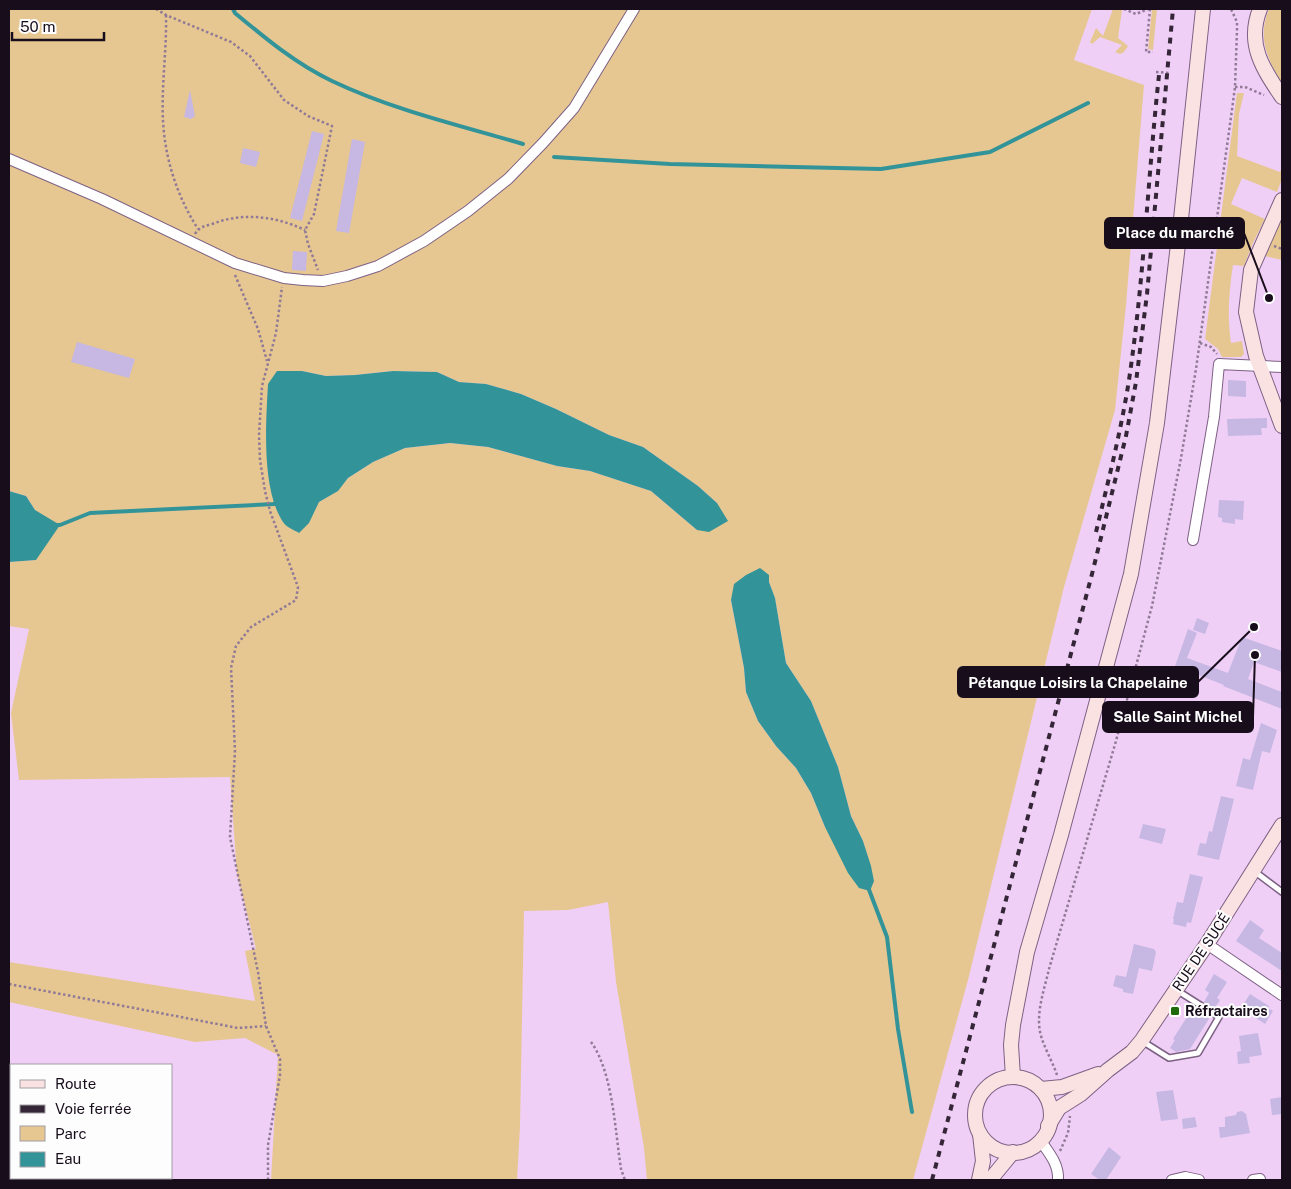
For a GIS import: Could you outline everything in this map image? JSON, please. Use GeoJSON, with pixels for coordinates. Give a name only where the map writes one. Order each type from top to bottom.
{"type":"FeatureCollection","features":[{"type":"Feature","properties":{"kind":"main road"},"geometry":{"type":"LineString","coordinates":[[1012,1077],[1011,1045],[1013,1025],[1027,952],[1131,574],[1158,413],[1203,9]]}},
{"type":"Feature","properties":{"kind":"main road"},"geometry":{"type":"LineString","coordinates":[[1260,9],[1255,27],[1256,47],[1264,69],[1282,96]]}},
{"type":"Feature","properties":{"kind":"main road"},"geometry":{"type":"LineString","coordinates":[[1282,200],[1251,270],[1246,312],[1260,366],[1282,426]]}},
{"type":"Feature","properties":{"kind":"main road","name":"RUE DE SUCÉ"},"geometry":{"type":"LineString","coordinates":[[1048,1126],[1059,1108],[1081,1094],[1132,1052],[1142,1040],[1208,944],[1254,871],[1278,840],[1282,825]]}},
{"type":"Feature","properties":{"kind":"main road","name":"RUE DE SUCÉ"},"geometry":{"type":"LineString","coordinates":[[1041,1089],[1062,1087],[1108,1070]]}},
{"type":"Feature","properties":{"kind":"main road"},"geometry":{"type":"LineString","coordinates":[[1012,1077],[1028,1080],[1041,1089],[1050,1111],[1048,1126],[1040,1140],[1028,1149],[1013,1152],[1002,1151],[991,1146],[977,1127],[975,1112],[976,1105],[986,1087],[999,1080],[1012,1077]]}},
{"type":"Feature","properties":{"kind":"main road"},"geometry":{"type":"LineString","coordinates":[[979,1180],[983,1161],[980,1133]]}},
{"type":"Feature","properties":{"kind":"main road"},"geometry":{"type":"LineString","coordinates":[[990,1180],[1013,1152]]}},
{"type":"Feature","properties":{"kind":"street"},"geometry":{"type":"LineString","coordinates":[[9,159],[102,200],[228,260],[284,278],[323,281],[348,276],[378,266],[424,241],[508,179],[544,143],[574,108],[634,9]]}},
{"type":"Feature","properties":{"kind":"street"},"geometry":{"type":"LineString","coordinates":[[1193,540],[1214,417],[1219,364],[1282,367]]}},
{"type":"Feature","properties":{"kind":"street"},"geometry":{"type":"LineString","coordinates":[[1208,944],[1282,995]]}},
{"type":"Feature","properties":{"kind":"street"},"geometry":{"type":"LineString","coordinates":[[1040,1140],[1054,1160],[1058,1180]]}},
{"type":"Feature","properties":{"kind":"street"},"geometry":{"type":"LineString","coordinates":[[1172,1180],[1185,1177],[1199,1180]]}},
{"type":"Feature","properties":{"kind":"lane"},"geometry":{"type":"LineString","coordinates":[[1254,871],[1282,892]]}},
{"type":"Feature","properties":{"kind":"lane"},"geometry":{"type":"LineString","coordinates":[[1142,1040],[1169,1058],[1198,1053],[1219,1017],[1176,990]]}},
{"type":"Feature","properties":{"kind":"path"},"geometry":{"type":"LineString","coordinates":[[156,9],[231,42],[250,56],[284,100],[308,116],[332,126],[314,214],[305,230],[308,244],[323,281]]}},
{"type":"Feature","properties":{"kind":"path"},"geometry":{"type":"LineString","coordinates":[[1124,9],[1136,14],[1149,9],[1146,52],[1153,52]]}},
{"type":"Feature","properties":{"kind":"path"},"geometry":{"type":"LineString","coordinates":[[1062,1087],[1042,1038],[1039,1022],[1041,1004],[1049,969],[1128,699],[1152,606],[1181,458],[1200,343],[1235,87],[1238,30],[1237,22],[1231,9]]}},
{"type":"Feature","properties":{"kind":"path"},"geometry":{"type":"LineString","coordinates":[[166,15],[167,40],[163,107],[165,146],[174,181],[198,229]]}},
{"type":"Feature","properties":{"kind":"path"},"geometry":{"type":"LineString","coordinates":[[1156,72],[1170,73]]}},
{"type":"Feature","properties":{"kind":"path"},"geometry":{"type":"LineString","coordinates":[[1235,87],[1245,87],[1262,94],[1282,96]]}},
{"type":"Feature","properties":{"kind":"path"},"geometry":{"type":"LineString","coordinates":[[190,243],[198,229],[223,220],[245,216],[271,218],[305,230]]}},
{"type":"Feature","properties":{"kind":"path"},"geometry":{"type":"LineString","coordinates":[[228,260],[258,329],[268,362]]}},
{"type":"Feature","properties":{"kind":"path"},"geometry":{"type":"LineString","coordinates":[[268,1180],[268,1145],[280,1075],[280,1059],[266,1026],[258,972],[230,837],[235,751],[231,668],[236,646],[251,627],[296,600],[298,587],[270,511],[260,460],[262,386],[276,333],[284,278]]}},
{"type":"Feature","properties":{"kind":"path"},"geometry":{"type":"LineString","coordinates":[[1200,343],[1211,348],[1217,354],[1219,364]]}},
{"type":"Feature","properties":{"kind":"path"},"geometry":{"type":"LineString","coordinates":[[9,984],[238,1028],[266,1026]]}},
{"type":"Feature","properties":{"kind":"path"},"geometry":{"type":"LineString","coordinates":[[591,1042],[598,1052],[605,1069],[621,1168],[625,1180]]}},
{"type":"Feature","properties":{"kind":"path"},"geometry":{"type":"LineString","coordinates":[[1054,1160],[1068,1133],[1070,1117],[1067,1102]]}},
{"type":"Feature","properties":{"kind":"green space"},"geometry":{"type":"Polygon","coordinates":[[[9,9],[1092,9],[1074,60],[1144,85],[1126,305],[1115,410],[1064,587],[968,980],[913,1180],[647,1180],[644,1148],[616,982],[608,902],[568,910],[524,911],[520,1127],[517,1180],[271,1180],[278,1055],[245,1038],[195,1042],[9,1002],[9,962],[255,1001],[245,951],[256,949],[237,874],[230,777],[19,780],[11,713],[29,629],[9,626],[9,562],[36,560],[35,510],[26,496],[9,491],[9,9]],[[302,371],[319,502],[337,491],[348,478],[373,462],[405,448],[450,443],[488,447],[557,466],[590,471],[651,491],[697,530],[717,503],[698,486],[643,447],[609,435],[521,394],[486,384],[459,382],[437,372],[393,371],[326,376],[302,371]],[[769,575],[731,600],[744,668],[746,692],[758,721],[776,746],[796,768],[811,793],[825,827],[874,881],[863,841],[851,816],[838,767],[811,701],[786,663],[775,598],[769,582],[769,575]]]}},
{"type":"Feature","properties":{"kind":"green space"},"geometry":{"type":"Polygon","coordinates":[[[1113,9],[1122,10],[1118,38],[1128,46],[1120,54],[1115,52],[1122,45],[1100,37],[1092,44],[1090,42],[1096,28],[1103,36],[1113,9]]]}},
{"type":"Feature","properties":{"kind":"green space"},"geometry":{"type":"Polygon","coordinates":[[[1152,9],[1157,9],[1153,50],[1148,49],[1152,9]]]}},
{"type":"Feature","properties":{"kind":"green space"},"geometry":{"type":"Polygon","coordinates":[[[1269,9],[1282,9],[1282,83],[1265,48],[1265,19],[1269,9]]]}},
{"type":"Feature","properties":{"kind":"green space"},"geometry":{"type":"Polygon","coordinates":[[[1237,93],[1244,93],[1239,114],[1237,156],[1280,172],[1282,167],[1282,179],[1277,192],[1242,178],[1231,204],[1265,219],[1244,266],[1233,265],[1230,284],[1229,323],[1231,343],[1242,341],[1244,354],[1241,357],[1222,357],[1218,349],[1205,339],[1237,93]]]}},
{"type":"Feature","properties":{"kind":"green space"},"geometry":{"type":"Polygon","coordinates":[[[1282,218],[1282,260],[1265,256],[1282,218]]]}},
{"type":"Feature","properties":{"kind":"water"},"geometry":{"type":"Polygon","coordinates":[[[277,371],[302,371],[326,376],[393,371],[437,372],[459,382],[486,384],[521,394],[609,435],[643,447],[698,486],[717,503],[728,521],[709,532],[697,530],[651,491],[590,471],[557,466],[488,447],[450,443],[405,448],[373,462],[348,478],[338,491],[319,502],[309,523],[299,533],[283,522],[271,492],[268,474],[266,436],[268,384],[277,371]]]}},
{"type":"Feature","properties":{"kind":"water"},"geometry":{"type":"Polygon","coordinates":[[[9,491],[26,496],[35,510],[60,525],[36,560],[9,562],[9,491]]]}},
{"type":"Feature","properties":{"kind":"water"},"geometry":{"type":"Polygon","coordinates":[[[760,568],[769,575],[769,582],[775,598],[786,663],[811,701],[838,767],[851,816],[863,841],[871,866],[874,881],[870,891],[859,888],[848,873],[825,827],[811,793],[796,768],[776,746],[758,721],[746,692],[744,668],[731,600],[734,584],[760,568]]]}},
{"type":"Feature","properties":{"kind":"building"},"geometry":{"type":"Polygon","coordinates":[[[190,90],[195,116],[191,119],[184,117],[190,90]]]}},
{"type":"Feature","properties":{"kind":"building"},"geometry":{"type":"Polygon","coordinates":[[[312,131],[324,134],[302,221],[290,218],[312,131]]]}},
{"type":"Feature","properties":{"kind":"building"},"geometry":{"type":"Polygon","coordinates":[[[352,139],[365,142],[349,233],[336,231],[352,139]]]}},
{"type":"Feature","properties":{"kind":"building"},"geometry":{"type":"Polygon","coordinates":[[[243,148],[260,152],[256,167],[240,163],[243,148]]]}},
{"type":"Feature","properties":{"kind":"building"},"geometry":{"type":"Polygon","coordinates":[[[293,251],[307,252],[306,271],[292,270],[293,251]]]}},
{"type":"Feature","properties":{"kind":"building"},"geometry":{"type":"Polygon","coordinates":[[[77,342],[135,359],[129,378],[71,362],[77,342]]]}},
{"type":"Feature","properties":{"kind":"building"},"geometry":{"type":"Polygon","coordinates":[[[1228,380],[1246,381],[1246,397],[1228,396],[1228,380]]]}},
{"type":"Feature","properties":{"kind":"building"},"geometry":{"type":"Polygon","coordinates":[[[1267,418],[1267,428],[1261,428],[1262,435],[1228,436],[1227,419],[1267,418]]]}},
{"type":"Feature","properties":{"kind":"building"},"geometry":{"type":"Polygon","coordinates":[[[1219,500],[1244,501],[1243,520],[1235,519],[1235,524],[1222,522],[1222,518],[1218,517],[1219,500]]]}},
{"type":"Feature","properties":{"kind":"building"},"geometry":{"type":"Polygon","coordinates":[[[1197,618],[1209,623],[1205,634],[1193,630],[1197,618]]]}},
{"type":"Feature","properties":{"kind":"building"},"geometry":{"type":"Polygon","coordinates":[[[1188,629],[1197,633],[1187,658],[1228,673],[1242,637],[1282,651],[1282,672],[1254,662],[1248,679],[1282,692],[1282,709],[1183,669],[1181,675],[1173,672],[1188,629]]]}},
{"type":"Feature","properties":{"kind":"building"},"geometry":{"type":"Polygon","coordinates":[[[1261,723],[1277,730],[1270,753],[1262,751],[1253,790],[1236,786],[1243,758],[1250,760],[1261,723]]]}},
{"type":"Feature","properties":{"kind":"building"},"geometry":{"type":"Polygon","coordinates":[[[1221,796],[1234,799],[1219,860],[1197,855],[1200,843],[1206,844],[1209,831],[1212,832],[1221,796]]]}},
{"type":"Feature","properties":{"kind":"building"},"geometry":{"type":"Polygon","coordinates":[[[1143,824],[1166,829],[1162,844],[1139,838],[1143,824]]]}},
{"type":"Feature","properties":{"kind":"building"},"geometry":{"type":"Polygon","coordinates":[[[1190,874],[1203,877],[1191,923],[1187,922],[1186,927],[1173,924],[1173,919],[1177,902],[1183,903],[1190,874]]]}},
{"type":"Feature","properties":{"kind":"building"},"geometry":{"type":"Polygon","coordinates":[[[1250,920],[1264,930],[1259,938],[1282,953],[1282,971],[1236,941],[1250,920]]]}},
{"type":"Feature","properties":{"kind":"building"},"geometry":{"type":"Polygon","coordinates":[[[1134,944],[1154,949],[1156,952],[1152,971],[1139,968],[1133,994],[1123,992],[1123,989],[1113,986],[1116,975],[1126,977],[1134,944]]]}},
{"type":"Feature","properties":{"kind":"building"},"geometry":{"type":"Polygon","coordinates":[[[1214,974],[1227,982],[1217,998],[1220,1000],[1214,1009],[1204,1002],[1209,993],[1212,995],[1205,990],[1214,974]]]}},
{"type":"Feature","properties":{"kind":"building"},"geometry":{"type":"Polygon","coordinates":[[[1250,994],[1269,1006],[1268,1008],[1273,1011],[1265,1024],[1241,1008],[1250,994]]]}},
{"type":"Feature","properties":{"kind":"building"},"geometry":{"type":"Polygon","coordinates":[[[1194,1006],[1210,1017],[1190,1049],[1176,1052],[1170,1048],[1175,1040],[1173,1039],[1194,1006]]]}},
{"type":"Feature","properties":{"kind":"building"},"geometry":{"type":"Polygon","coordinates":[[[1258,1033],[1262,1055],[1249,1057],[1250,1063],[1238,1064],[1237,1052],[1241,1051],[1239,1036],[1258,1033]]]}},
{"type":"Feature","properties":{"kind":"building"},"geometry":{"type":"Polygon","coordinates":[[[1173,1090],[1178,1119],[1161,1121],[1156,1092],[1173,1090]]]}},
{"type":"Feature","properties":{"kind":"building"},"geometry":{"type":"Polygon","coordinates":[[[1282,1097],[1282,1114],[1272,1115],[1270,1099],[1282,1097]]]}},
{"type":"Feature","properties":{"kind":"building"},"geometry":{"type":"Polygon","coordinates":[[[1242,1111],[1246,1114],[1250,1133],[1220,1138],[1219,1127],[1225,1127],[1225,1117],[1236,1115],[1237,1112],[1242,1111]]]}},
{"type":"Feature","properties":{"kind":"building"},"geometry":{"type":"Polygon","coordinates":[[[1195,1117],[1197,1127],[1183,1129],[1182,1119],[1195,1117]]]}},
{"type":"Feature","properties":{"kind":"building"},"geometry":{"type":"Polygon","coordinates":[[[1109,1147],[1121,1157],[1106,1180],[1100,1180],[1091,1174],[1109,1147]]]}},
{"type":"Feature","properties":{"kind":"waterway"},"geometry":{"type":"LineString","coordinates":[[233,9],[235,13],[281,50],[306,67],[332,81],[402,109],[523,144]]}},
{"type":"Feature","properties":{"kind":"waterway"},"geometry":{"type":"LineString","coordinates":[[554,157],[670,164],[881,169],[990,152],[1088,103]]}},
{"type":"Feature","properties":{"kind":"waterway"},"geometry":{"type":"LineString","coordinates":[[55,525],[60,525],[90,513],[274,504],[277,502]]}},
{"type":"Feature","properties":{"kind":"waterway"},"geometry":{"type":"LineString","coordinates":[[868,887],[887,937],[898,1029],[912,1112]]}},
{"type":"Feature","properties":{"kind":"railway"},"geometry":{"type":"LineString","coordinates":[[932,1180],[1092,574],[1126,436],[1136,382],[1147,294],[1173,9]]}},
{"type":"Feature","properties":{"kind":"railway"},"geometry":{"type":"LineString","coordinates":[[1096,532],[1129,380],[1138,304],[1159,75]]}},
{"type":"Feature","properties":{"kind":"place","name":"Place du marché"},"geometry":{"type":"Point","coordinates":[1269,298]}},
{"type":"Feature","properties":{"kind":"place","name":"Pétanque Loisirs la Chapelaine"},"geometry":{"type":"Point","coordinates":[1254,627]}},
{"type":"Feature","properties":{"kind":"place","name":"Salle Saint Michel"},"geometry":{"type":"Point","coordinates":[1255,655]}},
{"type":"Feature","properties":{"kind":"place","name":"Réfractaires"},"geometry":{"type":"Point","coordinates":[1175,1011]}}]}
